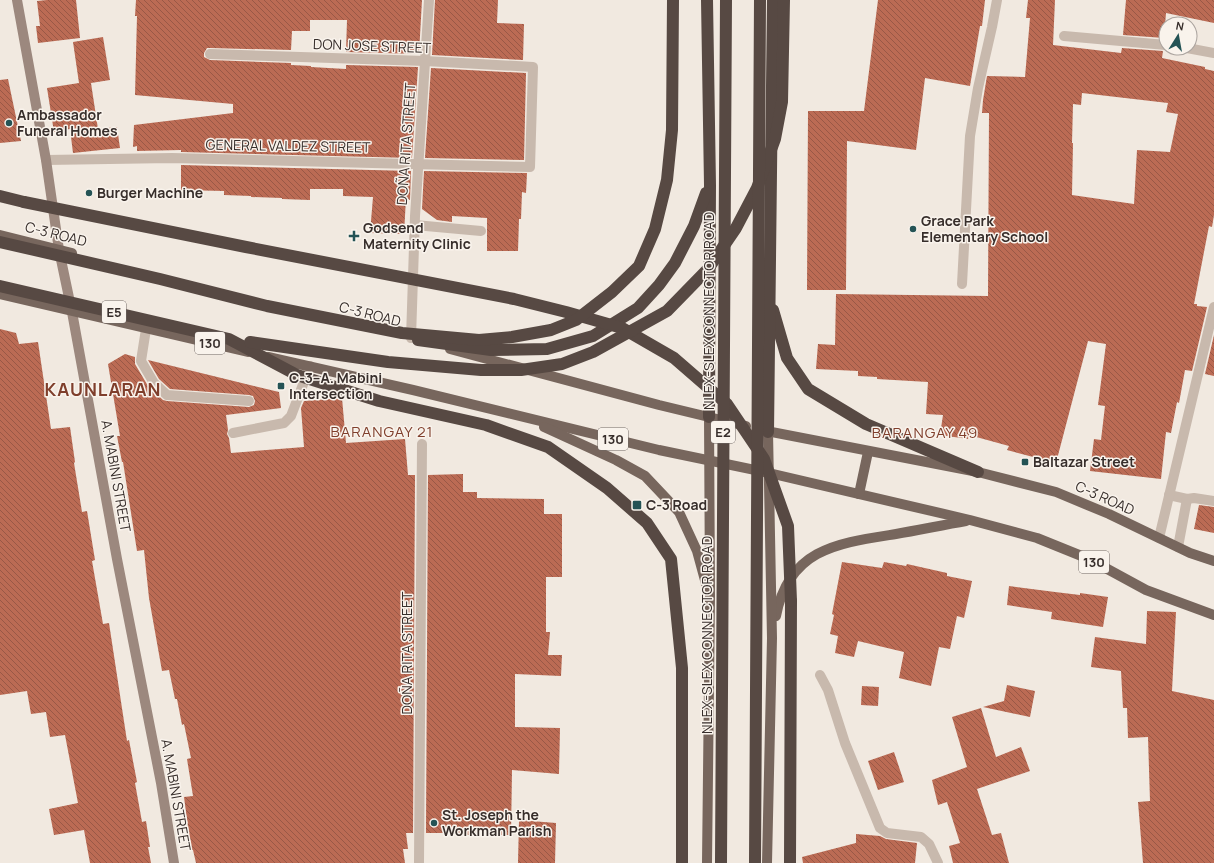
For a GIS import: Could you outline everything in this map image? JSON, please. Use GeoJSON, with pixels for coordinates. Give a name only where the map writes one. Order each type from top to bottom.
{"type":"FeatureCollection","features":[{"type":"Feature","properties":{"kind":"highway"},"geometry":{"type":"LineString","coordinates":[[0,242],[160,279],[274,308],[402,334],[479,340],[512,337],[551,330],[576,320],[612,292],[639,266],[655,229],[667,180],[672,130],[673,0]]}},
{"type":"Feature","properties":{"kind":"highway"},"geometry":{"type":"LineString","coordinates":[[707,0],[710,184],[709,417]]}},
{"type":"Feature","properties":{"kind":"highway","name":"NLEX-SLEX CONNECTOR ROAD"},"geometry":{"type":"LineString","coordinates":[[721,863],[726,0]]}},
{"type":"Feature","properties":{"kind":"highway"},"geometry":{"type":"LineString","coordinates":[[755,863],[760,0]]}},
{"type":"Feature","properties":{"kind":"highway"},"geometry":{"type":"LineString","coordinates":[[768,432],[772,0]]}},
{"type":"Feature","properties":{"kind":"highway"},"geometry":{"type":"LineString","coordinates":[[229,339],[388,362],[481,370],[522,370],[562,364],[593,352],[667,311],[708,269],[736,228],[757,188],[775,139],[782,102],[784,0]]}},
{"type":"Feature","properties":{"kind":"highway"},"geometry":{"type":"LineString","coordinates":[[411,338],[491,350],[547,349],[593,336],[638,308],[659,285],[675,264],[694,226],[710,184]]}},
{"type":"Feature","properties":{"kind":"highway"},"geometry":{"type":"LineString","coordinates":[[0,196],[246,247],[514,299],[622,328],[674,358],[727,404],[764,459],[788,526],[791,600],[790,863]]}},
{"type":"Feature","properties":{"kind":"highway","name":"E5"},"geometry":{"type":"LineString","coordinates":[[0,286],[229,339]]}},
{"type":"Feature","properties":{"kind":"highway"},"geometry":{"type":"LineString","coordinates":[[769,298],[787,358],[808,389],[866,424],[978,472]]}},
{"type":"Feature","properties":{"kind":"highway"},"geometry":{"type":"LineString","coordinates":[[229,339],[297,375],[379,401],[486,425],[548,447],[607,488],[647,523],[671,559],[682,668],[682,863]]}},
{"type":"Feature","properties":{"kind":"main road","name":"A. MABINI STREET"},"geometry":{"type":"LineString","coordinates":[[17,0],[46,160],[60,250],[117,559],[161,783],[174,863]]}},
{"type":"Feature","properties":{"kind":"main road","name":"C-3 ROAD"},"geometry":{"type":"LineString","coordinates":[[0,235],[411,338],[659,405],[768,432],[978,472],[1056,492],[1110,514],[1190,553],[1214,561]]}},
{"type":"Feature","properties":{"kind":"main road","name":"130"},"geometry":{"type":"LineString","coordinates":[[0,294],[72,312],[310,366],[659,450],[769,473],[970,520],[1037,538],[1089,559],[1146,590],[1214,615]]}},
{"type":"Feature","properties":{"kind":"main road"},"geometry":{"type":"LineString","coordinates":[[517,416],[568,437],[616,460],[644,476],[679,512],[697,551],[710,596]]}},
{"type":"Feature","properties":{"kind":"main road"},"geometry":{"type":"LineString","coordinates":[[707,863],[710,596],[709,417]]}},
{"type":"Feature","properties":{"kind":"main road"},"geometry":{"type":"LineString","coordinates":[[767,863],[772,638],[768,432]]}},
{"type":"Feature","properties":{"kind":"main road"},"geometry":{"type":"LineString","coordinates":[[859,494],[868,452]]}},
{"type":"Feature","properties":{"kind":"main road"},"geometry":{"type":"LineString","coordinates":[[772,638],[778,602],[788,581],[802,564],[821,551],[845,543],[970,520]]}},
{"type":"Feature","properties":{"kind":"street","name":"DOÑA RITA STREET"},"geometry":{"type":"LineString","coordinates":[[411,338],[418,164],[429,0]]}},
{"type":"Feature","properties":{"kind":"street"},"geometry":{"type":"LineString","coordinates":[[962,284],[970,136],[996,0]]}},
{"type":"Feature","properties":{"kind":"street"},"geometry":{"type":"LineString","coordinates":[[1064,36],[1158,44]]}},
{"type":"Feature","properties":{"kind":"street"},"geometry":{"type":"LineString","coordinates":[[1198,50],[1214,52]]}},
{"type":"Feature","properties":{"kind":"street","name":"DON JOSE STREET"},"geometry":{"type":"LineString","coordinates":[[210,54],[533,66],[530,166]]}},
{"type":"Feature","properties":{"kind":"street","name":"GENERAL VALDEZ STREET"},"geometry":{"type":"LineString","coordinates":[[46,160],[172,158],[530,166]]}},
{"type":"Feature","properties":{"kind":"street"},"geometry":{"type":"LineString","coordinates":[[415,225],[481,231]]}},
{"type":"Feature","properties":{"kind":"street"},"geometry":{"type":"LineString","coordinates":[[1159,538],[1214,307]]}},
{"type":"Feature","properties":{"kind":"street"},"geometry":{"type":"LineString","coordinates":[[146,329],[141,361],[154,383],[167,395],[249,402]]}},
{"type":"Feature","properties":{"kind":"street"},"geometry":{"type":"LineString","coordinates":[[233,432],[284,423],[291,416],[310,366]]}},
{"type":"Feature","properties":{"kind":"street","name":"DOÑA RITA STREET"},"geometry":{"type":"LineString","coordinates":[[419,863],[422,444]]}},
{"type":"Feature","properties":{"kind":"street"},"geometry":{"type":"LineString","coordinates":[[1169,495],[1187,499],[1194,498],[1214,501]]}},
{"type":"Feature","properties":{"kind":"street"},"geometry":{"type":"LineString","coordinates":[[1178,547],[1187,499]]}},
{"type":"Feature","properties":{"kind":"street"},"geometry":{"type":"LineString","coordinates":[[820,675],[828,690],[845,743],[880,828],[887,833],[921,837],[929,844],[938,863]]}},
{"type":"Feature","properties":{"kind":"building"},"geometry":{"type":"Polygon","coordinates":[[[76,0],[80,38],[38,43],[36,26],[40,26],[37,1],[76,0]]]}},
{"type":"Feature","properties":{"kind":"building"},"geometry":{"type":"Polygon","coordinates":[[[136,0],[422,0],[419,54],[346,52],[347,20],[310,20],[310,31],[292,31],[291,50],[207,48],[204,53],[204,57],[210,60],[291,63],[291,65],[311,67],[346,69],[346,65],[418,67],[412,158],[181,152],[181,150],[137,151],[137,146],[133,147],[134,125],[233,113],[233,104],[135,95],[136,0]]]}},
{"type":"Feature","properties":{"kind":"building"},"geometry":{"type":"Polygon","coordinates":[[[435,0],[498,0],[497,23],[524,24],[523,60],[432,55],[435,0]]]}},
{"type":"Feature","properties":{"kind":"building"},"geometry":{"type":"Polygon","coordinates":[[[878,0],[985,0],[982,26],[980,26],[970,86],[925,78],[916,150],[847,141],[846,290],[807,290],[808,111],[864,111],[878,0]]]}},
{"type":"Feature","properties":{"kind":"building"},"geometry":{"type":"Polygon","coordinates":[[[1028,0],[1055,0],[1053,45],[1121,53],[1122,48],[1158,51],[1158,56],[1162,56],[1162,58],[1205,67],[1205,69],[1214,71],[1214,215],[1212,227],[1209,226],[1194,304],[1197,304],[1197,306],[1207,307],[1192,371],[1185,370],[1179,403],[1177,402],[1171,433],[1166,432],[1161,479],[1090,471],[1094,439],[1101,440],[1105,406],[1098,405],[1106,344],[1088,341],[1056,463],[1007,450],[1009,446],[969,435],[968,439],[940,435],[943,415],[926,414],[928,382],[877,379],[877,377],[858,376],[858,371],[816,369],[818,344],[835,345],[836,294],[988,296],[989,113],[982,113],[983,100],[987,76],[1025,77],[1030,18],[1026,18],[1028,0]],[[1082,93],[1081,105],[1073,104],[1072,195],[1134,204],[1137,150],[1170,152],[1178,114],[1166,112],[1168,103],[1082,93]]]}},
{"type":"Feature","properties":{"kind":"building"},"geometry":{"type":"Polygon","coordinates":[[[1126,0],[1214,0],[1214,23],[1198,20],[1198,16],[1180,16],[1166,13],[1166,16],[1158,16],[1158,38],[1123,35],[1126,0]]]}},
{"type":"Feature","properties":{"kind":"building"},"geometry":{"type":"Polygon","coordinates":[[[103,37],[110,80],[91,83],[98,129],[117,127],[120,148],[73,153],[70,129],[54,132],[47,88],[79,83],[73,42],[103,37]]]}},
{"type":"Feature","properties":{"kind":"building"},"geometry":{"type":"Polygon","coordinates":[[[431,68],[526,73],[524,160],[425,158],[431,68]]]}},
{"type":"Feature","properties":{"kind":"building","name":"Ambassador Funeral Homes"},"geometry":{"type":"Polygon","coordinates":[[[8,79],[21,141],[0,143],[0,80],[8,79]]]}},
{"type":"Feature","properties":{"kind":"building"},"geometry":{"type":"Polygon","coordinates":[[[181,165],[411,171],[410,200],[406,198],[404,234],[370,233],[373,197],[343,196],[343,189],[310,189],[310,200],[224,195],[224,191],[181,190],[181,165]]]}},
{"type":"Feature","properties":{"kind":"building"},"geometry":{"type":"Polygon","coordinates":[[[424,171],[527,173],[526,193],[522,192],[518,251],[487,251],[487,218],[452,216],[452,222],[437,220],[422,209],[424,171]]]}},
{"type":"Feature","properties":{"kind":"building"},"geometry":{"type":"Polygon","coordinates":[[[0,329],[16,333],[19,344],[38,342],[51,429],[70,427],[82,512],[87,511],[95,560],[92,561],[103,624],[109,623],[127,741],[129,740],[137,782],[135,783],[142,822],[146,821],[151,863],[90,863],[84,830],[54,835],[49,809],[78,803],[65,735],[50,737],[46,712],[31,714],[27,691],[0,695],[0,329]]]}},
{"type":"Feature","properties":{"kind":"building"},"geometry":{"type":"Polygon","coordinates":[[[1214,335],[1214,376],[1205,374],[1214,335]]]}},
{"type":"Feature","properties":{"kind":"building"},"geometry":{"type":"Polygon","coordinates":[[[125,354],[135,357],[135,364],[148,386],[163,400],[167,401],[249,407],[254,405],[255,401],[253,396],[249,395],[170,389],[159,379],[148,360],[279,392],[281,408],[226,415],[228,430],[227,434],[231,453],[304,447],[301,408],[304,401],[342,398],[346,443],[405,439],[408,475],[415,475],[413,833],[406,833],[408,849],[403,849],[405,863],[196,863],[193,850],[191,850],[184,797],[193,796],[187,759],[191,758],[184,724],[182,725],[169,670],[162,671],[149,598],[144,550],[137,551],[123,462],[117,436],[120,436],[108,364],[125,354]]]}},
{"type":"Feature","properties":{"kind":"building"},"geometry":{"type":"Polygon","coordinates":[[[463,474],[463,492],[477,492],[477,498],[544,499],[544,514],[562,514],[562,577],[546,577],[546,632],[550,632],[548,655],[562,655],[561,676],[515,674],[515,727],[560,728],[559,774],[512,770],[511,835],[456,835],[456,833],[426,833],[428,475],[463,474]]]}},
{"type":"Feature","properties":{"kind":"building"},"geometry":{"type":"Polygon","coordinates":[[[1199,505],[1214,507],[1214,533],[1194,529],[1199,505]]]}},
{"type":"Feature","properties":{"kind":"building"},"geometry":{"type":"Polygon","coordinates":[[[842,562],[882,568],[884,562],[906,566],[907,564],[947,573],[947,576],[972,581],[964,618],[957,616],[950,649],[939,647],[931,686],[899,678],[904,652],[858,641],[854,657],[835,653],[838,636],[830,634],[834,615],[832,614],[842,562]]]}},
{"type":"Feature","properties":{"kind":"building"},"geometry":{"type":"Polygon","coordinates":[[[1009,586],[1108,597],[1103,627],[1051,619],[1052,612],[1007,605],[1009,586]]]}},
{"type":"Feature","properties":{"kind":"building"},"geometry":{"type":"Polygon","coordinates":[[[1147,611],[1176,612],[1172,691],[1214,700],[1214,863],[1143,863],[1138,802],[1150,801],[1148,737],[1128,738],[1127,708],[1123,708],[1121,671],[1091,667],[1095,637],[1146,644],[1147,611]]]}},
{"type":"Feature","properties":{"kind":"building"},"geometry":{"type":"Polygon","coordinates":[[[1007,685],[1035,691],[1030,717],[983,707],[1004,701],[1007,685]]]}},
{"type":"Feature","properties":{"kind":"building"},"geometry":{"type":"Polygon","coordinates":[[[862,686],[879,687],[878,706],[861,705],[862,686]]]}},
{"type":"Feature","properties":{"kind":"building"},"geometry":{"type":"Polygon","coordinates":[[[981,708],[996,757],[1021,747],[1030,771],[977,789],[992,835],[1001,833],[1009,863],[953,863],[949,846],[960,843],[947,802],[938,805],[932,780],[967,767],[952,717],[981,708]]]}},
{"type":"Feature","properties":{"kind":"building"},"geometry":{"type":"Polygon","coordinates":[[[894,752],[904,782],[878,790],[868,761],[894,752]]]}},
{"type":"Feature","properties":{"kind":"building"},"geometry":{"type":"Polygon","coordinates":[[[519,820],[556,823],[555,863],[518,863],[519,820]]]}},
{"type":"Feature","properties":{"kind":"building"},"geometry":{"type":"Polygon","coordinates":[[[856,834],[880,836],[886,839],[917,843],[915,863],[803,863],[802,857],[856,843],[856,834]]]}},
{"type":"Feature","properties":{"kind":"place","name":"Ambassador Funeral Homes"},"geometry":{"type":"Point","coordinates":[9,123]}},
{"type":"Feature","properties":{"kind":"place","name":"Burger Machine"},"geometry":{"type":"Point","coordinates":[89,193]}},
{"type":"Feature","properties":{"kind":"place","name":"Grace Park Elementary School"},"geometry":{"type":"Point","coordinates":[913,229]}},
{"type":"Feature","properties":{"kind":"place","name":"Godsend Maternity Clinic"},"geometry":{"type":"Point","coordinates":[354,236]}},
{"type":"Feature","properties":{"kind":"place","name":"C-3–A. Mabini Intersection"},"geometry":{"type":"Point","coordinates":[281,386]}},
{"type":"Feature","properties":{"kind":"place","name":"Baltazar Street"},"geometry":{"type":"Point","coordinates":[1025,462]}},
{"type":"Feature","properties":{"kind":"place","name":"C-3 Road"},"geometry":{"type":"Point","coordinates":[637,505]}},
{"type":"Feature","properties":{"kind":"place","name":"St. Joseph the Workman Parish"},"geometry":{"type":"Point","coordinates":[434,823]}},
{"type":"Feature","properties":{"kind":"district","name":"KAUNLARAN"},"geometry":{"type":"Point","coordinates":[103,390]}},
{"type":"Feature","properties":{"kind":"district","name":"BARANGAY 21"},"geometry":{"type":"Point","coordinates":[382,432]}},
{"type":"Feature","properties":{"kind":"district","name":"BARANGAY 49"},"geometry":{"type":"Point","coordinates":[925,433]}}]}
